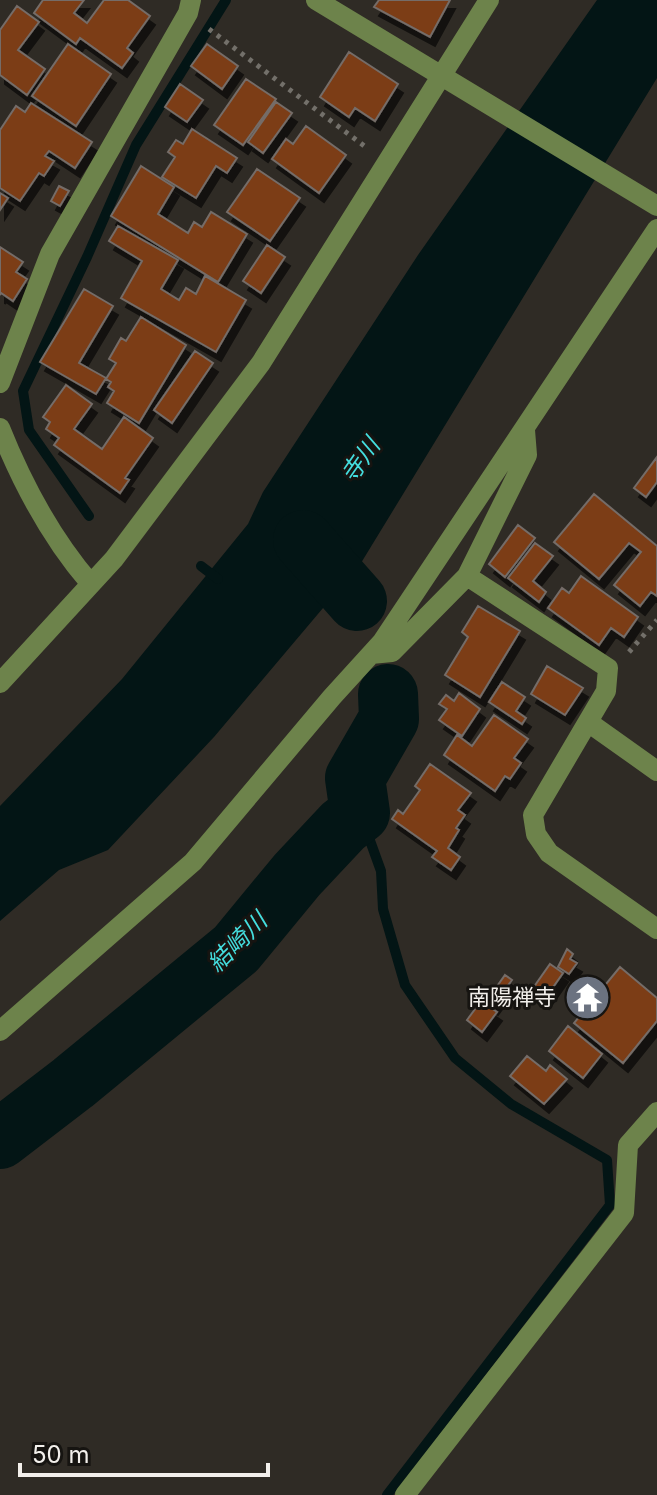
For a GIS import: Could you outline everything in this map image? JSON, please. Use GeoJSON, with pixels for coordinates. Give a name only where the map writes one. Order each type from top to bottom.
{"type":"FeatureCollection","features":[{"type":"Feature","properties":{"kind":"street"},"geometry":{"type":"LineString","coordinates":[[316,0],[657,206]]}},
{"type":"Feature","properties":{"kind":"street"},"geometry":{"type":"LineString","coordinates":[[0,683],[114,559],[261,363],[430,95],[445,78],[489,0]]}},
{"type":"Feature","properties":{"kind":"street"},"geometry":{"type":"LineString","coordinates":[[0,383],[50,254],[190,6]]}},
{"type":"Feature","properties":{"kind":"street"},"geometry":{"type":"LineString","coordinates":[[0,1031],[193,862],[371,654],[525,430],[657,229]]}},
{"type":"Feature","properties":{"kind":"street"},"geometry":{"type":"LineString","coordinates":[[0,428],[15,466],[71,561],[90,583]]}},
{"type":"Feature","properties":{"kind":"street"},"geometry":{"type":"LineString","coordinates":[[371,654],[392,652],[467,576],[527,455],[525,430]]}},
{"type":"Feature","properties":{"kind":"street"},"geometry":{"type":"LineString","coordinates":[[467,576],[608,668],[606,691],[533,815],[536,834],[549,853],[657,929]]}},
{"type":"Feature","properties":{"kind":"street"},"geometry":{"type":"LineString","coordinates":[[588,722],[657,771]]}},
{"type":"Feature","properties":{"kind":"street"},"geometry":{"type":"LineString","coordinates":[[405,1495],[624,1213],[628,1145],[657,1112]]}},
{"type":"Feature","properties":{"kind":"path"},"geometry":{"type":"LineString","coordinates":[[190,6],[387,163]]}},
{"type":"Feature","properties":{"kind":"path"},"geometry":{"type":"LineString","coordinates":[[608,668],[616,665],[657,620]]}},
{"type":"Feature","properties":{"kind":"water","name":"寺川"},"geometry":{"type":"Polygon","coordinates":[[[597,0],[657,0],[657,78],[361,563],[214,737],[108,850],[59,870],[0,921],[0,806],[122,679],[248,524],[263,492],[418,255],[597,0]]]}},
{"type":"Feature","properties":{"kind":"building"},"geometry":{"type":"Polygon","coordinates":[[[43,0],[84,0],[74,13],[87,23],[104,0],[128,0],[150,16],[127,48],[133,53],[122,68],[80,38],[76,44],[34,13],[43,0]]]}},
{"type":"Feature","properties":{"kind":"building"},"geometry":{"type":"Polygon","coordinates":[[[379,0],[450,0],[430,37],[374,7],[379,0]]]}},
{"type":"Feature","properties":{"kind":"building"},"geometry":{"type":"Polygon","coordinates":[[[17,6],[39,22],[18,50],[45,69],[27,95],[0,75],[0,30],[17,6]]]}},
{"type":"Feature","properties":{"kind":"building"},"geometry":{"type":"Polygon","coordinates":[[[68,44],[111,74],[76,126],[32,96],[68,44]]]}},
{"type":"Feature","properties":{"kind":"building"},"geometry":{"type":"Polygon","coordinates":[[[207,44],[238,66],[222,89],[191,66],[207,44]]]}},
{"type":"Feature","properties":{"kind":"building"},"geometry":{"type":"Polygon","coordinates":[[[349,52],[398,84],[375,121],[355,108],[349,117],[320,97],[349,52]]]}},
{"type":"Feature","properties":{"kind":"building"},"geometry":{"type":"Polygon","coordinates":[[[246,79],[276,99],[243,145],[214,125],[246,79]]]}},
{"type":"Feature","properties":{"kind":"building"},"geometry":{"type":"Polygon","coordinates":[[[180,84],[203,100],[187,122],[165,107],[180,84]]]}},
{"type":"Feature","properties":{"kind":"building"},"geometry":{"type":"Polygon","coordinates":[[[276,102],[292,113],[263,153],[248,142],[276,102]]]}},
{"type":"Feature","properties":{"kind":"building"},"geometry":{"type":"Polygon","coordinates":[[[31,103],[92,142],[75,168],[49,151],[45,156],[54,161],[44,176],[39,173],[20,201],[0,188],[0,130],[16,106],[25,112],[31,103]]]}},
{"type":"Feature","properties":{"kind":"building"},"geometry":{"type":"Polygon","coordinates":[[[306,126],[346,155],[319,193],[272,159],[286,139],[293,144],[306,126]]]}},
{"type":"Feature","properties":{"kind":"building"},"geometry":{"type":"Polygon","coordinates":[[[192,129],[237,158],[227,173],[216,166],[196,198],[162,177],[175,157],[168,152],[176,140],[183,144],[192,129]]]}},
{"type":"Feature","properties":{"kind":"building"},"geometry":{"type":"Polygon","coordinates":[[[141,166],[174,187],[158,214],[188,233],[194,222],[202,227],[211,212],[247,234],[218,282],[111,216],[141,166]]]}},
{"type":"Feature","properties":{"kind":"building"},"geometry":{"type":"Polygon","coordinates":[[[257,169],[300,198],[270,241],[227,212],[257,169]]]}},
{"type":"Feature","properties":{"kind":"building"},"geometry":{"type":"Polygon","coordinates":[[[59,186],[69,191],[60,206],[51,201],[59,186]]]}},
{"type":"Feature","properties":{"kind":"building"},"geometry":{"type":"Polygon","coordinates":[[[0,193],[8,198],[0,210],[0,193]]]}},
{"type":"Feature","properties":{"kind":"building"},"geometry":{"type":"Polygon","coordinates":[[[118,226],[178,260],[161,289],[179,300],[186,288],[196,294],[205,276],[246,300],[216,352],[121,298],[142,261],[109,241],[118,226]]]}},
{"type":"Feature","properties":{"kind":"building"},"geometry":{"type":"Polygon","coordinates":[[[267,245],[285,257],[261,293],[243,281],[267,245]]]}},
{"type":"Feature","properties":{"kind":"building"},"geometry":{"type":"Polygon","coordinates":[[[0,247],[23,262],[16,272],[27,279],[13,301],[0,295],[0,247]]]}},
{"type":"Feature","properties":{"kind":"building"},"geometry":{"type":"Polygon","coordinates":[[[84,289],[113,306],[79,363],[106,378],[96,394],[40,362],[84,289]]]}},
{"type":"Feature","properties":{"kind":"building"},"geometry":{"type":"Polygon","coordinates":[[[141,317],[186,345],[139,423],[107,403],[114,391],[108,387],[111,382],[106,379],[116,363],[109,359],[121,338],[126,341],[141,317]]]}},
{"type":"Feature","properties":{"kind":"building"},"geometry":{"type":"Polygon","coordinates":[[[195,351],[213,363],[172,423],[154,410],[195,351]]]}},
{"type":"Feature","properties":{"kind":"building"},"geometry":{"type":"Polygon","coordinates":[[[66,385],[92,404],[74,429],[102,449],[124,417],[153,438],[125,478],[129,480],[120,493],[54,445],[59,438],[46,429],[50,422],[43,417],[66,385]]]}},
{"type":"Feature","properties":{"kind":"building"},"geometry":{"type":"Polygon","coordinates":[[[657,457],[657,482],[646,497],[634,488],[657,457]]]}},
{"type":"Feature","properties":{"kind":"building"},"geometry":{"type":"Polygon","coordinates":[[[594,494],[657,546],[657,596],[651,592],[640,606],[614,585],[641,552],[629,543],[599,579],[554,542],[594,494]]]}},
{"type":"Feature","properties":{"kind":"building"},"geometry":{"type":"Polygon","coordinates":[[[518,525],[535,538],[505,577],[489,564],[518,525]]]}},
{"type":"Feature","properties":{"kind":"building"},"geometry":{"type":"Polygon","coordinates":[[[535,543],[553,556],[533,581],[546,592],[539,602],[508,578],[535,543]]]}},
{"type":"Feature","properties":{"kind":"building"},"geometry":{"type":"Polygon","coordinates":[[[581,576],[638,617],[624,637],[611,628],[599,645],[548,608],[562,588],[569,593],[581,576]]]}},
{"type":"Feature","properties":{"kind":"building"},"geometry":{"type":"Polygon","coordinates":[[[478,606],[520,631],[480,697],[445,675],[468,637],[462,632],[478,606]]]}},
{"type":"Feature","properties":{"kind":"building"},"geometry":{"type":"Polygon","coordinates":[[[547,666],[583,688],[565,715],[531,694],[547,666]]]}},
{"type":"Feature","properties":{"kind":"building"},"geometry":{"type":"Polygon","coordinates":[[[502,682],[525,697],[516,711],[526,718],[522,724],[489,702],[502,682]]]}},
{"type":"Feature","properties":{"kind":"building"},"geometry":{"type":"Polygon","coordinates":[[[459,693],[480,709],[462,736],[439,720],[447,709],[439,704],[446,695],[454,701],[459,693]]]}},
{"type":"Feature","properties":{"kind":"building"},"geometry":{"type":"Polygon","coordinates":[[[494,715],[528,739],[514,758],[521,763],[510,779],[505,776],[495,791],[444,755],[457,735],[472,746],[494,715]]]}},
{"type":"Feature","properties":{"kind":"building"},"geometry":{"type":"Polygon","coordinates":[[[430,764],[471,793],[458,810],[465,815],[448,848],[460,857],[451,870],[432,857],[437,851],[392,819],[398,810],[403,814],[420,790],[415,786],[430,764]]]}},
{"type":"Feature","properties":{"kind":"building"},"geometry":{"type":"Polygon","coordinates":[[[567,949],[573,954],[570,959],[577,963],[569,974],[558,967],[567,949]]]}},
{"type":"Feature","properties":{"kind":"building"},"geometry":{"type":"Polygon","coordinates":[[[550,964],[563,973],[544,1000],[531,991],[550,964]]]}},
{"type":"Feature","properties":{"kind":"building"},"geometry":{"type":"Polygon","coordinates":[[[620,967],[657,998],[657,1021],[623,1063],[574,1023],[620,967]]]}},
{"type":"Feature","properties":{"kind":"building"},"geometry":{"type":"Polygon","coordinates":[[[505,975],[512,980],[493,1006],[486,1002],[505,975]]]}},
{"type":"Feature","properties":{"kind":"building"},"geometry":{"type":"Polygon","coordinates":[[[481,1001],[497,1012],[482,1032],[467,1020],[481,1001]]]}},
{"type":"Feature","properties":{"kind":"building"},"geometry":{"type":"Polygon","coordinates":[[[568,1026],[602,1054],[583,1078],[549,1051],[568,1026]]]}},
{"type":"Feature","properties":{"kind":"building"},"geometry":{"type":"Polygon","coordinates":[[[527,1056],[546,1071],[550,1065],[567,1079],[544,1104],[510,1076],[527,1056]]]}},
{"type":"Feature","properties":{"kind":"waterway"},"geometry":{"type":"LineString","coordinates":[[89,516],[29,430],[23,391],[136,145],[226,0]]}},
{"type":"Feature","properties":{"kind":"waterway","name":"結崎川"},"geometry":{"type":"LineString","coordinates":[[303,540],[357,601]]}},
{"type":"Feature","properties":{"kind":"waterway"},"geometry":{"type":"LineString","coordinates":[[201,566],[218,579]]}},
{"type":"Feature","properties":{"kind":"waterway","name":"結崎川"},"geometry":{"type":"LineString","coordinates":[[0,1139],[236,949],[297,875],[343,826],[360,813],[355,778],[389,719],[388,694]]}},
{"type":"Feature","properties":{"kind":"waterway"},"geometry":{"type":"LineString","coordinates":[[360,813],[381,871],[383,909],[405,985],[455,1058],[511,1104],[607,1160],[610,1205],[387,1495]]}},
{"type":"Feature","properties":{"kind":"place","name":"南陽禅寺"},"geometry":{"type":"Point","coordinates":[587,997]}}]}
